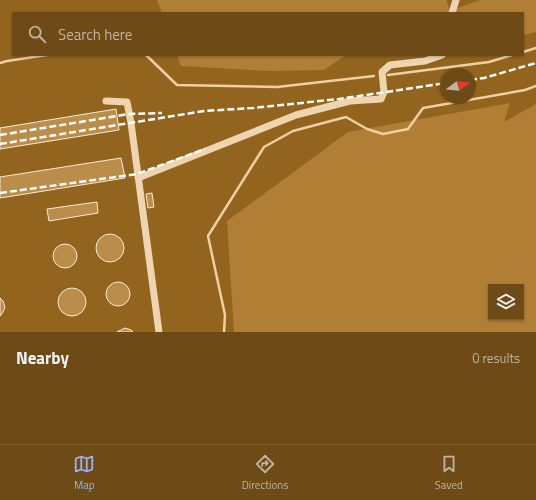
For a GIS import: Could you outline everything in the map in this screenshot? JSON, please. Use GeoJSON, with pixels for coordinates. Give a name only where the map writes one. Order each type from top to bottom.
{"type":"FeatureCollection","features":[{"type":"Feature","properties":{"kind":"lane"},"geometry":{"type":"LineString","coordinates":[[452,12],[456,0]]}},
{"type":"Feature","properties":{"kind":"lane"},"geometry":{"type":"LineString","coordinates":[[138,178],[296,115],[350,101],[381,99],[384,92],[382,72],[390,65],[425,61],[439,56]]}},
{"type":"Feature","properties":{"kind":"lane"},"geometry":{"type":"LineString","coordinates":[[106,101],[127,102],[159,332]]}},
{"type":"Feature","properties":{"kind":"shaded area"},"geometry":{"type":"Polygon","coordinates":[[[157,0],[446,0],[450,11],[480,0],[536,0],[536,32],[524,35],[524,12],[162,12],[157,0]]]}},
{"type":"Feature","properties":{"kind":"shaded area"},"geometry":{"type":"Polygon","coordinates":[[[177,56],[345,56],[324,70],[270,71],[181,66],[177,56]]]}},
{"type":"Feature","properties":{"kind":"shaded area"},"geometry":{"type":"Polygon","coordinates":[[[510,103],[504,122],[536,104],[536,332],[234,332],[227,221],[348,132],[510,103]]]}},
{"type":"Feature","properties":{"kind":"building"},"geometry":{"type":"Polygon","coordinates":[[[116,109],[119,130],[0,149],[0,128],[116,109]]]}},
{"type":"Feature","properties":{"kind":"building"},"geometry":{"type":"Polygon","coordinates":[[[121,158],[125,178],[0,198],[0,177],[121,158]]]}},
{"type":"Feature","properties":{"kind":"building"},"geometry":{"type":"Polygon","coordinates":[[[152,193],[154,207],[148,208],[146,194],[152,193]]]}},
{"type":"Feature","properties":{"kind":"building"},"geometry":{"type":"Polygon","coordinates":[[[97,202],[98,213],[49,221],[47,209],[97,202]]]}},
{"type":"Feature","properties":{"kind":"building"},"geometry":{"type":"Polygon","coordinates":[[[110,234],[120,238],[124,248],[120,258],[110,262],[100,258],[96,248],[100,238],[110,234]]]}},
{"type":"Feature","properties":{"kind":"building"},"geometry":{"type":"Polygon","coordinates":[[[65,244],[73,248],[77,256],[73,264],[65,268],[57,264],[53,256],[57,248],[65,244]]]}},
{"type":"Feature","properties":{"kind":"building"},"geometry":{"type":"Polygon","coordinates":[[[118,282],[126,286],[130,294],[126,302],[118,306],[110,302],[106,294],[110,286],[118,282]]]}},
{"type":"Feature","properties":{"kind":"building"},"geometry":{"type":"Polygon","coordinates":[[[72,288],[82,292],[86,302],[82,312],[72,316],[62,312],[58,302],[62,292],[72,288]]]}},
{"type":"Feature","properties":{"kind":"building"},"geometry":{"type":"Polygon","coordinates":[[[0,298],[5,307],[0,316],[0,298]]]}},
{"type":"Feature","properties":{"kind":"building"},"geometry":{"type":"Polygon","coordinates":[[[125,328],[133,332],[117,332],[125,328]]]}},
{"type":"Feature","properties":{"kind":"waterway"},"geometry":{"type":"LineString","coordinates":[[524,52],[536,48]]}},
{"type":"Feature","properties":{"kind":"waterway"},"geometry":{"type":"LineString","coordinates":[[0,63],[40,56]]}},
{"type":"Feature","properties":{"kind":"waterway"},"geometry":{"type":"LineString","coordinates":[[147,56],[177,85],[277,87],[374,76]]}},
{"type":"Feature","properties":{"kind":"waterway"},"geometry":{"type":"LineString","coordinates":[[388,75],[489,62],[509,56]]}},
{"type":"Feature","properties":{"kind":"waterway"},"geometry":{"type":"LineString","coordinates":[[224,332],[225,315],[208,236],[264,147],[293,131],[346,117],[367,129],[383,134],[408,129],[423,108],[525,90],[536,86]]}},
{"type":"Feature","properties":{"kind":"railway"},"geometry":{"type":"LineString","coordinates":[[476,79],[536,63]]}},
{"type":"Feature","properties":{"kind":"railway"},"geometry":{"type":"LineString","coordinates":[[0,144],[204,111],[253,108],[339,99],[440,84]]}},
{"type":"Feature","properties":{"kind":"railway"},"geometry":{"type":"LineString","coordinates":[[0,135],[129,114],[162,113]]}},
{"type":"Feature","properties":{"kind":"railway"},"geometry":{"type":"LineString","coordinates":[[0,193],[137,174],[205,149]]}}]}
